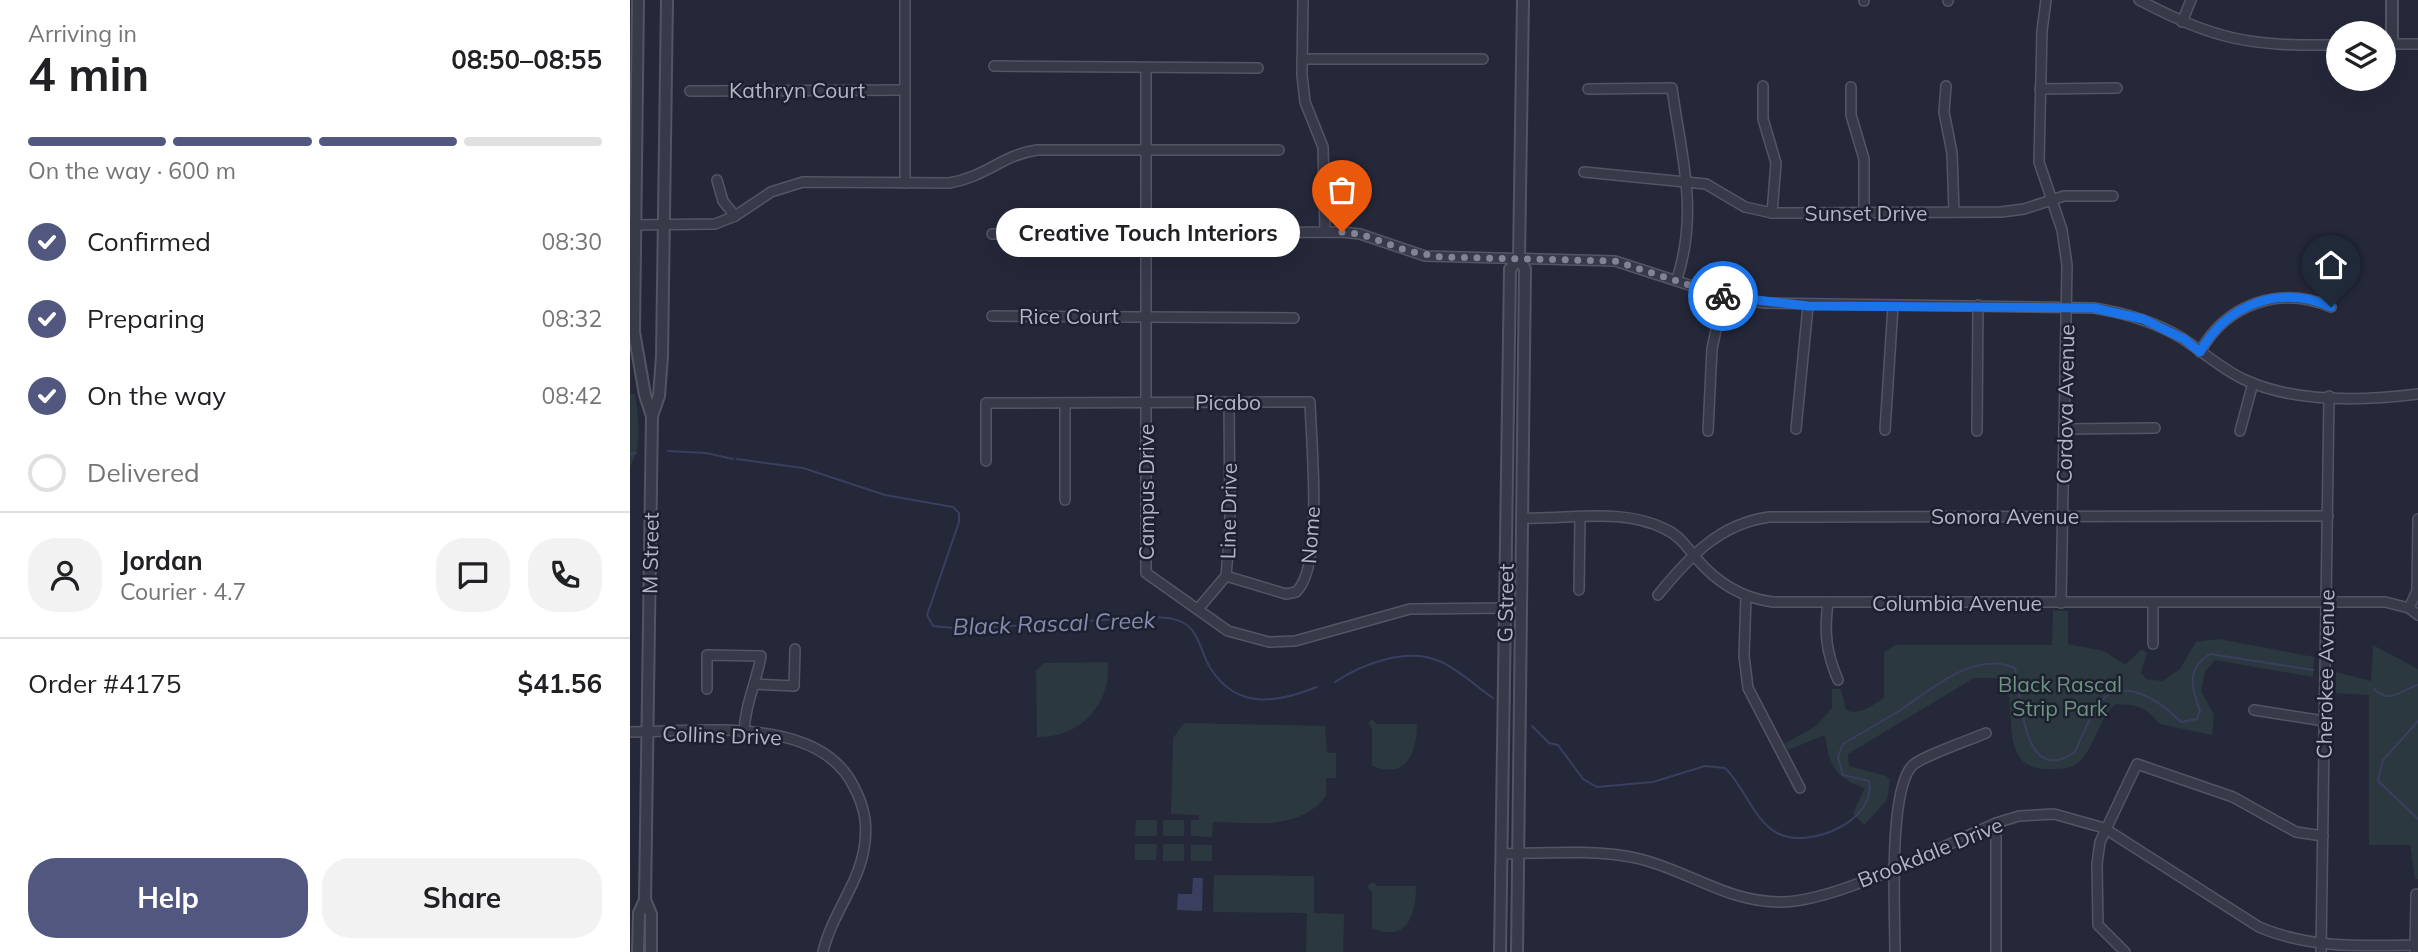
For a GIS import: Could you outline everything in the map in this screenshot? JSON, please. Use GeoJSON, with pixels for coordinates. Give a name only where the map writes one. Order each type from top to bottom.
{"type":"FeatureCollection","features":[{"type":"Feature","properties":{"kind":"street","name":"M Street"},"geometry":{"type":"LineString","coordinates":[[638,0],[632,225],[634,332],[645,395],[652,416]]}},
{"type":"Feature","properties":{"kind":"street","name":"M Street"},"geometry":{"type":"LineString","coordinates":[[638,952],[639,914],[645,900],[652,416],[659,396],[662,356],[667,0]]}},
{"type":"Feature","properties":{"kind":"street"},"geometry":{"type":"LineString","coordinates":[[905,0],[905,183]]}},
{"type":"Feature","properties":{"kind":"street"},"geometry":{"type":"LineString","coordinates":[[1303,0],[1302,59],[1306,102],[1322,147],[1325,231]]}},
{"type":"Feature","properties":{"kind":"street","name":"G Street"},"geometry":{"type":"LineString","coordinates":[[1517,952],[1525,269],[1519,258],[1524,0]]}},
{"type":"Feature","properties":{"kind":"street","name":"Cordova Avenue"},"geometry":{"type":"LineString","coordinates":[[2046,0],[2040,89],[2039,162],[2065,242],[2061,603]]}},
{"type":"Feature","properties":{"kind":"street"},"geometry":{"type":"LineString","coordinates":[[2139,0],[2182,22],[2240,42],[2326,45]]}},
{"type":"Feature","properties":{"kind":"street"},"geometry":{"type":"LineString","coordinates":[[2182,22],[2191,0]]}},
{"type":"Feature","properties":{"kind":"street"},"geometry":{"type":"LineString","coordinates":[[2390,21],[2392,0]]}},
{"type":"Feature","properties":{"kind":"street"},"geometry":{"type":"LineString","coordinates":[[2396,44],[2418,44]]}},
{"type":"Feature","properties":{"kind":"street"},"geometry":{"type":"LineString","coordinates":[[1302,59],[1483,59]]}},
{"type":"Feature","properties":{"kind":"street"},"geometry":{"type":"LineString","coordinates":[[994,66],[1258,68]]}},
{"type":"Feature","properties":{"kind":"street","name":"Campus Drive"},"geometry":{"type":"LineString","coordinates":[[1146,68],[1146,573],[1236,634],[1260,641],[1284,642],[1410,609],[1505,608]]}},
{"type":"Feature","properties":{"kind":"street"},"geometry":{"type":"LineString","coordinates":[[1763,86],[1763,119],[1776,163],[1772,213]]}},
{"type":"Feature","properties":{"kind":"street"},"geometry":{"type":"LineString","coordinates":[[1946,86],[1944,113],[1952,153],[1954,212]]}},
{"type":"Feature","properties":{"kind":"street"},"geometry":{"type":"LineString","coordinates":[[1851,87],[1852,115],[1864,159],[1864,213]]}},
{"type":"Feature","properties":{"kind":"street"},"geometry":{"type":"LineString","coordinates":[[1588,89],[1672,88],[1688,181],[1685,245],[1677,279]]}},
{"type":"Feature","properties":{"kind":"street"},"geometry":{"type":"LineString","coordinates":[[2040,89],[2118,88]]}},
{"type":"Feature","properties":{"kind":"street","name":"Kathryn Court"},"geometry":{"type":"LineString","coordinates":[[690,91],[904,90]]}},
{"type":"Feature","properties":{"kind":"street"},"geometry":{"type":"LineString","coordinates":[[632,225],[715,224],[735,216],[771,192],[803,181],[949,183],[973,179],[1018,153],[1037,150],[1279,150]]}},
{"type":"Feature","properties":{"kind":"street","name":"Sunset Drive"},"geometry":{"type":"LineString","coordinates":[[1584,172],[1706,184],[1745,207],[1772,213],[2012,211],[2064,196],[2113,196]]}},
{"type":"Feature","properties":{"kind":"street"},"geometry":{"type":"LineString","coordinates":[[717,180],[723,201],[735,216]]}},
{"type":"Feature","properties":{"kind":"street"},"geometry":{"type":"LineString","coordinates":[[992,234],[1325,231],[1360,234],[1425,256],[1615,261],[1723,296],[1808,306],[2066,305],[2113,311],[2143,319],[2184,339],[2200,352],[2253,383],[2329,396],[2418,394]]}},
{"type":"Feature","properties":{"kind":"street","name":"G Street"},"geometry":{"type":"LineString","coordinates":[[1500,952],[1510,269],[1519,258]]}},
{"type":"Feature","properties":{"kind":"street"},"geometry":{"type":"LineString","coordinates":[[1708,431],[1712,349],[1723,296]]}},
{"type":"Feature","properties":{"kind":"street"},"geometry":{"type":"LineString","coordinates":[[2200,352],[2221,323],[2255,303],[2293,297],[2331,307]]}},
{"type":"Feature","properties":{"kind":"street"},"geometry":{"type":"LineString","coordinates":[[1977,431],[1978,305]]}},
{"type":"Feature","properties":{"kind":"street"},"geometry":{"type":"LineString","coordinates":[[1796,429],[1808,306]]}},
{"type":"Feature","properties":{"kind":"street"},"geometry":{"type":"LineString","coordinates":[[1885,430],[1893,306]]}},
{"type":"Feature","properties":{"kind":"street","name":"Rice Court"},"geometry":{"type":"LineString","coordinates":[[992,316],[1294,318]]}},
{"type":"Feature","properties":{"kind":"street"},"geometry":{"type":"LineString","coordinates":[[2240,431],[2253,383]]}},
{"type":"Feature","properties":{"kind":"street","name":"Cherokee Avenue"},"geometry":{"type":"LineString","coordinates":[[2321,948],[2329,396]]}},
{"type":"Feature","properties":{"kind":"street","name":"Line Drive"},"geometry":{"type":"LineString","coordinates":[[1198,609],[1226,576],[1230,529],[1229,402]]}},
{"type":"Feature","properties":{"kind":"street","name":"Picabo"},"geometry":{"type":"LineString","coordinates":[[986,461],[986,403],[1310,402]]}},
{"type":"Feature","properties":{"kind":"street","name":"Nome"},"geometry":{"type":"LineString","coordinates":[[1226,576],[1286,594],[1296,592],[1306,579],[1312,550],[1310,402]]}},
{"type":"Feature","properties":{"kind":"street"},"geometry":{"type":"LineString","coordinates":[[1065,403],[1065,500]]}},
{"type":"Feature","properties":{"kind":"street"},"geometry":{"type":"LineString","coordinates":[[2064,429],[2155,428]]}},
{"type":"Feature","properties":{"kind":"street","name":"Sonora Avenue"},"geometry":{"type":"LineString","coordinates":[[1658,595],[1693,555],[1729,528],[1769,517],[2328,516]]}},
{"type":"Feature","properties":{"kind":"street"},"geometry":{"type":"LineString","coordinates":[[1579,590],[1580,517]]}},
{"type":"Feature","properties":{"kind":"street","name":"Columbia Avenue"},"geometry":{"type":"LineString","coordinates":[[1522,518],[1626,517],[1653,523],[1669,530],[1717,580],[1746,596],[1773,603],[2385,602],[2409,608],[2418,615]]}},
{"type":"Feature","properties":{"kind":"street"},"geometry":{"type":"LineString","coordinates":[[2409,608],[2417,591],[2418,519]]}},
{"type":"Feature","properties":{"kind":"street"},"geometry":{"type":"LineString","coordinates":[[1746,596],[1744,656],[1748,688],[1800,788]]}},
{"type":"Feature","properties":{"kind":"street"},"geometry":{"type":"LineString","coordinates":[[1828,603],[1824,632],[1826,646],[1839,680]]}},
{"type":"Feature","properties":{"kind":"street"},"geometry":{"type":"LineString","coordinates":[[2152,644],[2153,603]]}},
{"type":"Feature","properties":{"kind":"street"},"geometry":{"type":"LineString","coordinates":[[754,684],[794,686],[795,649]]}},
{"type":"Feature","properties":{"kind":"street"},"geometry":{"type":"LineString","coordinates":[[707,689],[708,655],[761,656],[754,684],[747,696],[744,733]]}},
{"type":"Feature","properties":{"kind":"street"},"geometry":{"type":"LineString","coordinates":[[2255,710],[2325,721]]}},
{"type":"Feature","properties":{"kind":"street","name":"Collins Drive"},"geometry":{"type":"LineString","coordinates":[[630,732],[772,734],[817,747],[839,764],[863,805],[866,823],[863,852],[826,936],[823,952]]}},
{"type":"Feature","properties":{"kind":"street"},"geometry":{"type":"LineString","coordinates":[[1895,952],[1898,796],[1913,765],[1986,733]]}},
{"type":"Feature","properties":{"kind":"street"},"geometry":{"type":"LineString","coordinates":[[2125,952],[2098,925],[2097,864],[2104,828],[2137,764],[2233,797],[2296,832],[2323,836]]}},
{"type":"Feature","properties":{"kind":"street","name":"Brookdale Drive"},"geometry":{"type":"LineString","coordinates":[[1502,854],[1638,858],[1745,899],[1793,901],[1824,895],[1996,823],[2019,816],[2054,814],[2104,828],[2259,927],[2282,937],[2321,948],[2416,947]]}},
{"type":"Feature","properties":{"kind":"street"},"geometry":{"type":"LineString","coordinates":[[1996,823],[1996,952]]}},
{"type":"Feature","properties":{"kind":"street"},"geometry":{"type":"LineString","coordinates":[[2416,894],[2416,947]]}},
{"type":"Feature","properties":{"kind":"street","name":"M Street"},"geometry":{"type":"LineString","coordinates":[[645,900],[651,914],[651,952]]}},
{"type":"Feature","properties":{"kind":"green space"},"geometry":{"type":"Polygon","coordinates":[[[630,394],[635,394],[638,432],[637,451],[630,467],[630,394]]]}},
{"type":"Feature","properties":{"kind":"green space","name":"Black Rascal Strip Park"},"geometry":{"type":"Polygon","coordinates":[[[2053,610],[2068,611],[2068,644],[2104,651],[2125,665],[2142,649],[2147,653],[2141,672],[2146,679],[2163,681],[2180,669],[2196,642],[2219,639],[2314,657],[2313,677],[2215,660],[2205,672],[2201,691],[2214,715],[2212,735],[2160,724],[2141,708],[2116,704],[2106,715],[2082,759],[2061,769],[2034,767],[2022,760],[2015,749],[2008,690],[2003,678],[1974,678],[1848,754],[1849,766],[1886,776],[1890,780],[1887,800],[1864,825],[1853,813],[1865,788],[1847,780],[1835,769],[1825,735],[1788,750],[1784,744],[1816,726],[1832,708],[1832,689],[1841,689],[1846,710],[1856,712],[1884,698],[1884,652],[1896,645],[2052,645],[2053,610]]]}},
{"type":"Feature","properties":{"kind":"green space"},"geometry":{"type":"Polygon","coordinates":[[[2373,645],[2418,669],[2418,879],[2415,879],[2410,845],[2369,845],[2369,695],[2336,693],[2336,672],[2371,681],[2373,645]]]}},
{"type":"Feature","properties":{"kind":"green space"},"geometry":{"type":"Polygon","coordinates":[[[1108,662],[1108,678],[1098,705],[1090,716],[1067,732],[1037,737],[1036,671],[1044,663],[1108,662]]]}},
{"type":"Feature","properties":{"kind":"green space"},"geometry":{"type":"Polygon","coordinates":[[[1372,719],[1377,724],[1417,724],[1412,753],[1402,766],[1384,769],[1372,766],[1372,729],[1368,723],[1372,719]]]}},
{"type":"Feature","properties":{"kind":"green space"},"geometry":{"type":"Polygon","coordinates":[[[1184,723],[1325,726],[1327,753],[1336,753],[1336,778],[1326,778],[1326,796],[1302,815],[1274,822],[1213,822],[1212,837],[1191,836],[1191,820],[1199,820],[1199,815],[1171,814],[1173,738],[1184,723]]]}},
{"type":"Feature","properties":{"kind":"green space"},"geometry":{"type":"Polygon","coordinates":[[[1136,820],[1157,820],[1157,836],[1135,836],[1136,820]]]}},
{"type":"Feature","properties":{"kind":"green space"},"geometry":{"type":"Polygon","coordinates":[[[1163,820],[1184,820],[1184,836],[1163,836],[1163,820]]]}},
{"type":"Feature","properties":{"kind":"green space"},"geometry":{"type":"Polygon","coordinates":[[[1135,844],[1157,844],[1156,860],[1135,860],[1135,844]]]}},
{"type":"Feature","properties":{"kind":"green space"},"geometry":{"type":"Polygon","coordinates":[[[1163,844],[1184,844],[1184,861],[1163,861],[1163,844]]]}},
{"type":"Feature","properties":{"kind":"green space"},"geometry":{"type":"Polygon","coordinates":[[[1191,845],[1212,845],[1212,861],[1191,861],[1191,845]]]}},
{"type":"Feature","properties":{"kind":"green space"},"geometry":{"type":"Polygon","coordinates":[[[1214,875],[1314,876],[1314,913],[1344,914],[1343,952],[1306,952],[1307,913],[1213,912],[1214,875]]]}},
{"type":"Feature","properties":{"kind":"green space"},"geometry":{"type":"Polygon","coordinates":[[[1373,882],[1377,886],[1416,886],[1411,916],[1401,929],[1384,932],[1372,928],[1372,892],[1367,886],[1373,882]]]}},
{"type":"Feature","properties":{"kind":"water"},"geometry":{"type":"Polygon","coordinates":[[[1193,878],[1203,878],[1202,911],[1177,910],[1178,894],[1192,894],[1193,878]]]}},
{"type":"Feature","properties":{"kind":"waterway","name":"Black Rascal Creek"},"geometry":{"type":"LineString","coordinates":[[668,451],[706,453],[733,459]]}},
{"type":"Feature","properties":{"kind":"waterway","name":"Black Rascal Creek"},"geometry":{"type":"LineString","coordinates":[[630,454],[636,453]]}},
{"type":"Feature","properties":{"kind":"waterway","name":"Black Rascal Creek"},"geometry":{"type":"LineString","coordinates":[[737,459],[803,468],[885,495],[953,507],[959,513],[959,522],[927,615],[933,626],[965,629],[1159,617],[1183,622],[1188,626],[1198,639],[1211,669],[1234,692],[1246,697],[1274,699],[1317,687]]}},
{"type":"Feature","properties":{"kind":"waterway","name":"Black Rascal Creek"},"geometry":{"type":"LineString","coordinates":[[1532,726],[1549,743],[1558,745],[1583,779],[1597,787],[1653,782],[1705,766],[1725,768],[1756,813],[1770,828],[1792,838],[1808,838],[1839,828],[1852,819],[1863,808],[1869,795],[1869,781],[1843,775],[1838,757],[1843,744],[1899,711],[1939,683],[1969,668],[1984,664],[2015,668],[2027,733],[2034,748],[2043,758],[2057,760],[2074,753],[2096,708],[2105,697],[2116,692],[2139,693],[2162,706],[2181,722],[2197,719],[2200,710],[2194,694],[2194,673],[2202,660],[2210,654],[2313,670]]}},
{"type":"Feature","properties":{"kind":"waterway","name":"Black Rascal Creek"},"geometry":{"type":"LineString","coordinates":[[1335,682],[1358,669],[1385,660],[1426,657],[1453,668],[1493,698]]}},
{"type":"Feature","properties":{"kind":"waterway","name":"Black Rascal Creek"},"geometry":{"type":"LineString","coordinates":[[2374,689],[2380,694],[2391,696],[2418,685]]}},
{"type":"Feature","properties":{"kind":"waterway","name":"Black Rascal Creek"},"geometry":{"type":"LineString","coordinates":[[2418,721],[2383,760],[2378,781],[2418,819]]}},
{"type":"Feature","properties":{"kind":"way so far"},"geometry":{"type":"LineString","coordinates":[[1342,232],[1360,234],[1425,256],[1615,261],[1723,296]]}},
{"type":"Feature","properties":{"kind":"place","name":"Creative Touch Interiors"},"geometry":{"type":"Point","coordinates":[1342,232]}},
{"type":"Feature","properties":{"kind":"route"},"geometry":{"type":"LineString","coordinates":[[1723,296],[1808,306],[2066,305],[2094,308],[2143,319],[2184,339],[2200,352],[2221,323],[2237,311],[2255,303],[2293,297],[2331,307]]}}]}
